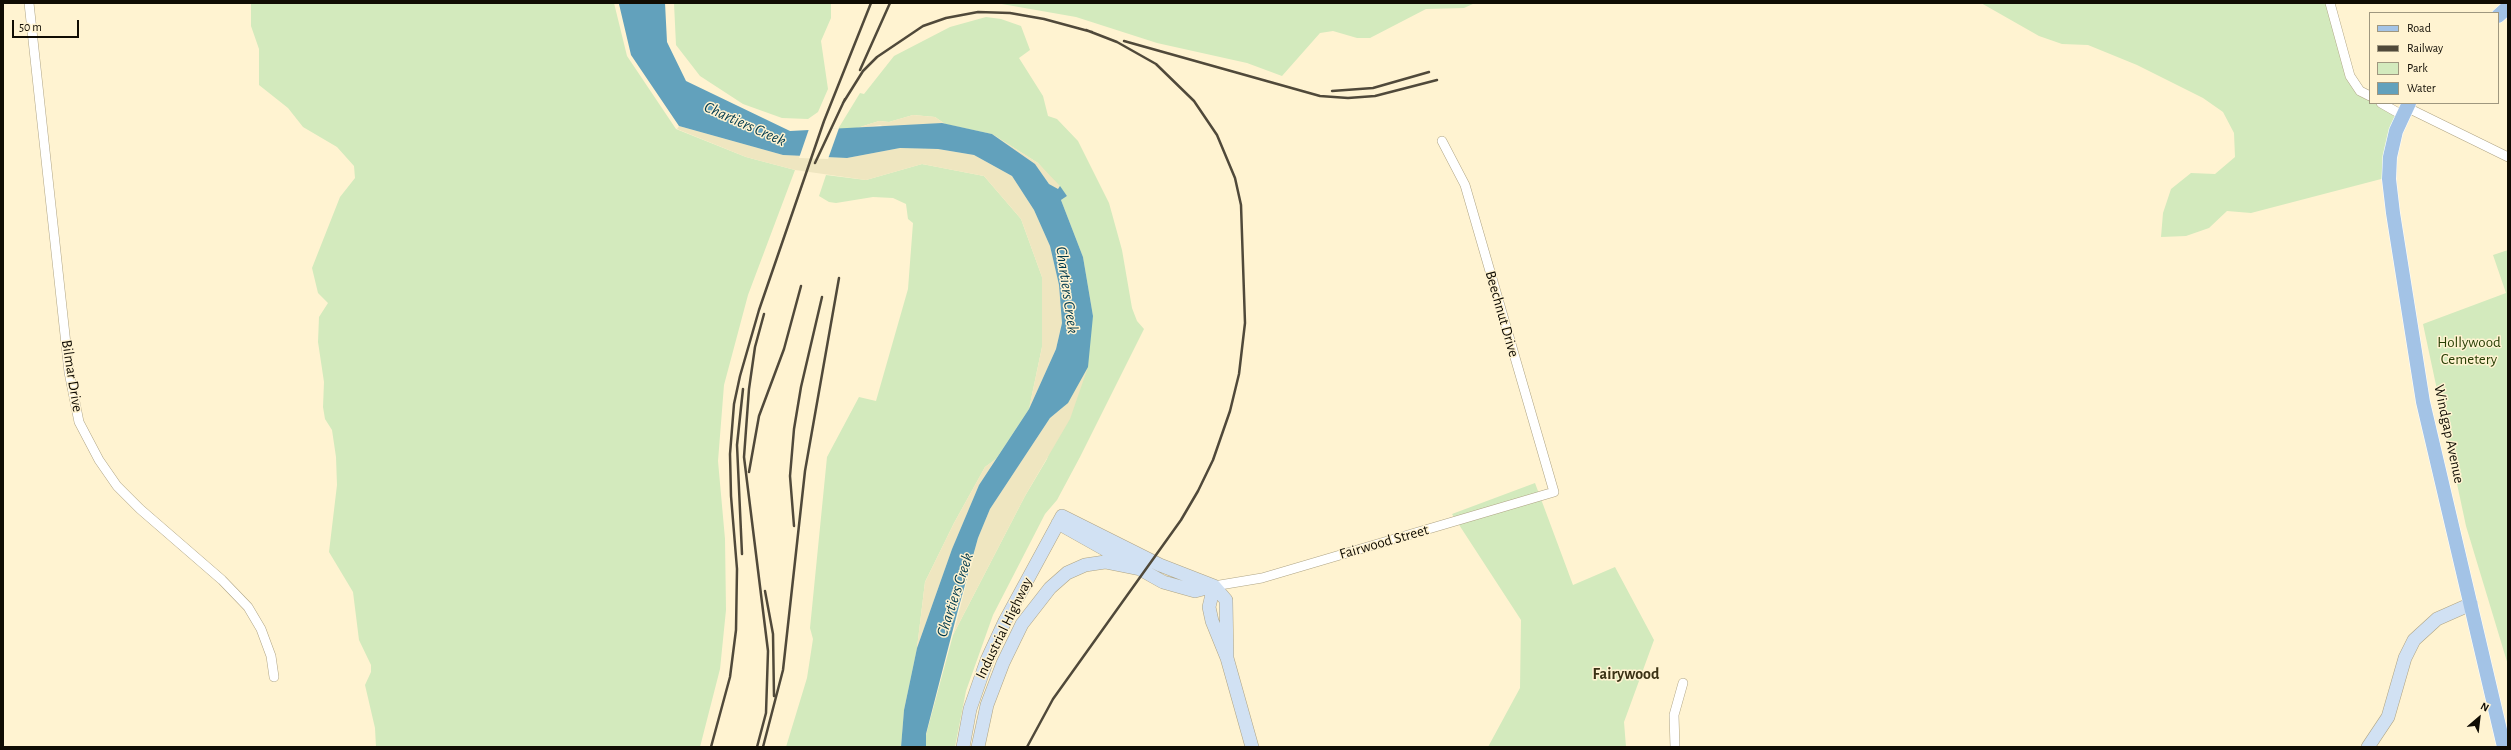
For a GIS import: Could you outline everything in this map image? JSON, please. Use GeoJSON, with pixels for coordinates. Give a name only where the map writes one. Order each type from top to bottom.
{"type":"FeatureCollection","features":[{"type":"Feature","properties":{"kind":"main road"},"geometry":{"type":"LineString","coordinates":[[2499,15],[2508,7]]}},
{"type":"Feature","properties":{"kind":"main road","name":"Windgap Avenue"},"geometry":{"type":"LineString","coordinates":[[2406,108],[2390,157],[2390,190],[2423,402],[2504,747]]}},
{"type":"Feature","properties":{"kind":"street","name":"Bilmar Drive"},"geometry":{"type":"LineString","coordinates":[[29,3],[69,372],[79,422],[99,461],[117,486],[140,509],[222,580],[248,607],[261,629],[270,656],[274,678]]}},
{"type":"Feature","properties":{"kind":"street"},"geometry":{"type":"LineString","coordinates":[[2330,3],[2350,76],[2360,91],[2369,96]]}},
{"type":"Feature","properties":{"kind":"street"},"geometry":{"type":"LineString","coordinates":[[2386,104],[2406,108],[2508,157]]}},
{"type":"Feature","properties":{"kind":"street","name":"Beechnut Drive"},"geometry":{"type":"LineString","coordinates":[[1442,141],[1465,185],[1554,492]]}},
{"type":"Feature","properties":{"kind":"street","name":"Fairwood Street"},"geometry":{"type":"LineString","coordinates":[[1060,519],[1163,582],[1187,590],[1195,591],[1214,586],[1262,578],[1554,492]]}},
{"type":"Feature","properties":{"kind":"street"},"geometry":{"type":"LineString","coordinates":[[1060,519],[1160,565],[1214,586],[1226,600],[1227,658],[1252,747]]}},
{"type":"Feature","properties":{"kind":"street","name":"Industrial Highway"},"geometry":{"type":"LineString","coordinates":[[962,747],[972,704],[987,660],[1060,519]]}},
{"type":"Feature","properties":{"kind":"street","name":"Industrial Highway"},"geometry":{"type":"LineString","coordinates":[[978,747],[995,683],[1022,624],[1050,588],[1075,569],[1105,562],[1140,569]]}},
{"type":"Feature","properties":{"kind":"street"},"geometry":{"type":"LineString","coordinates":[[2368,747],[2388,717],[2404,658],[2414,640],[2437,619],[2471,604]]}},
{"type":"Feature","properties":{"kind":"street"},"geometry":{"type":"LineString","coordinates":[[1675,747],[1674,715],[1683,683]]}},
{"type":"Feature","properties":{"kind":"green space"},"geometry":{"type":"Polygon","coordinates":[[[251,3],[614,3],[627,56],[676,129],[746,157],[795,170],[748,295],[724,385],[718,461],[725,539],[726,610],[720,669],[700,747],[376,747],[375,728],[365,685],[371,672],[371,665],[359,640],[353,592],[329,552],[337,485],[336,457],[332,430],[325,419],[323,407],[324,382],[318,342],[319,317],[328,303],[318,293],[312,268],[340,197],[355,178],[354,166],[337,147],[303,127],[288,108],[259,85],[259,49],[251,26],[251,3]]]}},
{"type":"Feature","properties":{"kind":"green space"},"geometry":{"type":"Polygon","coordinates":[[[674,3],[831,3],[831,18],[821,41],[828,89],[818,112],[808,119],[782,118],[743,104],[700,76],[676,45],[674,3]]]}},
{"type":"Feature","properties":{"kind":"green space"},"geometry":{"type":"Polygon","coordinates":[[[996,3],[1475,3],[1464,8],[1426,9],[1370,38],[1357,38],[1333,31],[1320,33],[1282,76],[1247,63],[1157,43],[1076,17],[996,3]]]}},
{"type":"Feature","properties":{"kind":"green space"},"geometry":{"type":"Polygon","coordinates":[[[1981,3],[2328,3],[2347,75],[2369,99],[2369,104],[2377,104],[2398,117],[2385,178],[2251,213],[2227,211],[2209,228],[2186,236],[2161,237],[2163,213],[2171,189],[2191,173],[2215,174],[2235,157],[2234,133],[2223,112],[2203,98],[2137,65],[2088,45],[2062,44],[2039,36],[1981,3]]]}},
{"type":"Feature","properties":{"kind":"green space"},"geometry":{"type":"Polygon","coordinates":[[[986,17],[1001,19],[1021,26],[1030,50],[1019,58],[1043,96],[1048,116],[1057,119],[1078,141],[1109,203],[1122,250],[1132,308],[1137,321],[1144,329],[1080,457],[1057,500],[1045,514],[993,615],[966,691],[955,747],[926,747],[926,735],[953,635],[1025,496],[1047,459],[1093,316],[1083,257],[1061,200],[1067,196],[1038,163],[992,134],[945,124],[935,117],[913,115],[889,122],[879,121],[854,129],[838,129],[860,93],[864,94],[894,56],[950,27],[986,17]]]}},
{"type":"Feature","properties":{"kind":"green space"},"geometry":{"type":"Polygon","coordinates":[[[922,164],[984,176],[1021,219],[1042,277],[1042,347],[1029,409],[996,459],[985,467],[954,523],[925,582],[917,648],[904,710],[901,747],[786,747],[807,678],[813,639],[810,628],[827,457],[859,397],[876,401],[908,289],[913,223],[908,219],[906,204],[893,198],[873,197],[836,203],[829,202],[819,196],[826,175],[866,180],[922,164]]]}},
{"type":"Feature","properties":{"kind":"green space","name":"Hollywood Cemetery"},"geometry":{"type":"Polygon","coordinates":[[[2508,250],[2508,665],[2466,526],[2423,324],[2506,293],[2493,255],[2508,250]]]}},
{"type":"Feature","properties":{"kind":"green space"},"geometry":{"type":"Polygon","coordinates":[[[1535,483],[1573,585],[1615,567],[1654,640],[1624,722],[1626,747],[1488,747],[1520,688],[1521,620],[1452,514],[1535,483]]]}},
{"type":"Feature","properties":{"kind":"sand"},"geometry":{"type":"Polygon","coordinates":[[[913,115],[935,117],[945,124],[885,127],[880,125],[854,129],[879,121],[889,122],[913,115]]]}},
{"type":"Feature","properties":{"kind":"sand"},"geometry":{"type":"Polygon","coordinates":[[[679,126],[783,155],[847,158],[900,148],[938,149],[974,155],[1012,176],[1034,210],[1050,246],[1059,285],[1062,323],[1056,349],[1029,409],[1042,347],[1042,277],[1021,219],[984,176],[922,164],[866,180],[795,170],[746,157],[677,129],[679,126]]]}},
{"type":"Feature","properties":{"kind":"sand"},"geometry":{"type":"Polygon","coordinates":[[[992,134],[1038,163],[1060,186],[1058,190],[1049,184],[1036,166],[992,134]]]}},
{"type":"Feature","properties":{"kind":"sand"},"geometry":{"type":"Polygon","coordinates":[[[1088,367],[1070,419],[1025,496],[953,635],[978,538],[990,509],[1050,418],[1068,403],[1088,367]]]}},
{"type":"Feature","properties":{"kind":"sand"},"geometry":{"type":"Polygon","coordinates":[[[996,459],[979,485],[952,549],[917,648],[925,582],[954,523],[985,467],[996,459]]]}},
{"type":"Feature","properties":{"kind":"water","name":"Chartiers Creek"},"geometry":{"type":"Polygon","coordinates":[[[665,3],[667,42],[686,81],[790,131],[942,123],[992,134],[1035,164],[1049,184],[1058,189],[1060,186],[1067,196],[1061,200],[1083,257],[1093,316],[1088,367],[1068,403],[1050,418],[990,509],[978,538],[958,610],[926,734],[926,747],[901,747],[904,710],[917,648],[952,549],[979,485],[1029,409],[1056,349],[1062,323],[1059,285],[1050,246],[1034,210],[1012,176],[974,155],[938,149],[900,148],[847,158],[783,155],[679,126],[631,55],[619,4],[665,3]]]}},
{"type":"Feature","properties":{"kind":"pier"},"geometry":{"type":"Polygon","coordinates":[[[839,128],[828,159],[799,158],[809,129],[839,128]]]}},
{"type":"Feature","properties":{"kind":"railway"},"geometry":{"type":"LineString","coordinates":[[711,747],[730,677],[736,630],[737,569],[731,496],[730,454],[734,404],[740,376],[759,310],[824,121],[871,3]]}},
{"type":"Feature","properties":{"kind":"railway"},"geometry":{"type":"LineString","coordinates":[[860,70],[890,3]]}},
{"type":"Feature","properties":{"kind":"railway"},"geometry":{"type":"LineString","coordinates":[[843,103],[863,71],[877,57],[923,26],[946,18],[978,12],[1010,13],[1044,19],[1092,32]]}},
{"type":"Feature","properties":{"kind":"railway"},"geometry":{"type":"LineString","coordinates":[[1027,747],[1053,699],[1181,520],[1198,491],[1213,460],[1230,411],[1239,374],[1245,323],[1241,205],[1235,178],[1217,135],[1194,101],[1156,64],[1117,42],[1086,30]]}},
{"type":"Feature","properties":{"kind":"railway"},"geometry":{"type":"LineString","coordinates":[[1124,41],[1320,96],[1348,98],[1375,96],[1437,80]]}},
{"type":"Feature","properties":{"kind":"railway"},"geometry":{"type":"LineString","coordinates":[[1332,91],[1373,88],[1429,72]]}},
{"type":"Feature","properties":{"kind":"railway"},"geometry":{"type":"LineString","coordinates":[[815,163],[845,99]]}},
{"type":"Feature","properties":{"kind":"railway"},"geometry":{"type":"LineString","coordinates":[[763,747],[783,670],[805,471],[839,278]]}},
{"type":"Feature","properties":{"kind":"railway"},"geometry":{"type":"LineString","coordinates":[[749,472],[759,416],[784,349],[801,286]]}},
{"type":"Feature","properties":{"kind":"railway"},"geometry":{"type":"LineString","coordinates":[[794,526],[790,476],[794,429],[801,387],[822,297]]}},
{"type":"Feature","properties":{"kind":"railway"},"geometry":{"type":"LineString","coordinates":[[757,747],[766,713],[768,651],[744,457],[749,389],[755,347],[764,314]]}},
{"type":"Feature","properties":{"kind":"railway"},"geometry":{"type":"LineString","coordinates":[[742,554],[737,445],[743,389]]}},
{"type":"Feature","properties":{"kind":"railway"},"geometry":{"type":"LineString","coordinates":[[765,591],[773,634],[774,696]]}},
{"type":"Feature","properties":{"kind":"district","name":"Fairywood"},"geometry":{"type":"Point","coordinates":[1626,674]}}]}
